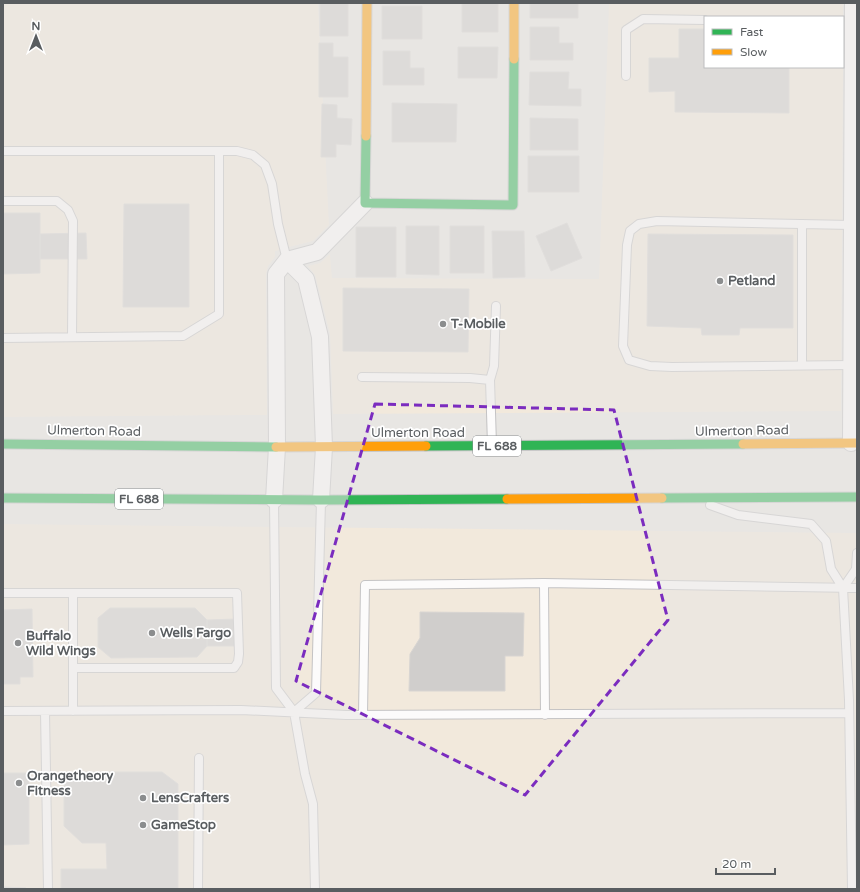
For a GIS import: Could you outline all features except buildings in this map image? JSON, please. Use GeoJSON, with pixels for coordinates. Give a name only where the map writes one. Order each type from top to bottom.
{"type":"FeatureCollection","features":[{"type":"Feature","properties":{"kind":"main road"},"geometry":{"type":"LineString","coordinates":[[367,3],[365,203],[512,205],[514,3]]}},
{"type":"Feature","properties":{"kind":"main road","name":"Ulmerton Road"},"geometry":{"type":"LineString","coordinates":[[3,444],[324,447],[854,443]]}},
{"type":"Feature","properties":{"kind":"main road","name":"FL 688"},"geometry":{"type":"LineString","coordinates":[[3,498],[321,500],[857,496]]}},
{"type":"Feature","properties":{"kind":"street"},"geometry":{"type":"LineString","coordinates":[[853,3],[848,24],[855,127],[852,225],[854,443]]}},
{"type":"Feature","properties":{"kind":"street"},"geometry":{"type":"LineString","coordinates":[[274,500],[278,447],[276,274],[287,260],[318,252],[365,203]]}},
{"type":"Feature","properties":{"kind":"street"},"geometry":{"type":"LineString","coordinates":[[287,260],[306,279],[320,337],[324,447],[321,500]]}},
{"type":"Feature","properties":{"kind":"lane"},"geometry":{"type":"LineString","coordinates":[[626,76],[626,30],[643,19],[704,20]]}},
{"type":"Feature","properties":{"kind":"lane"},"geometry":{"type":"LineString","coordinates":[[3,151],[237,152],[253,155],[265,166],[272,184],[278,224],[287,260]]}},
{"type":"Feature","properties":{"kind":"lane"},"geometry":{"type":"LineString","coordinates":[[3,338],[183,336],[220,314],[219,152]]}},
{"type":"Feature","properties":{"kind":"lane"},"geometry":{"type":"LineString","coordinates":[[3,201],[58,201],[68,210],[73,221],[72,337]]}},
{"type":"Feature","properties":{"kind":"lane"},"geometry":{"type":"LineString","coordinates":[[852,225],[657,221],[639,224],[630,231],[627,245],[623,346],[629,360],[650,366],[802,366],[853,358]]}},
{"type":"Feature","properties":{"kind":"lane"},"geometry":{"type":"LineString","coordinates":[[802,224],[802,366]]}},
{"type":"Feature","properties":{"kind":"lane"},"geometry":{"type":"LineString","coordinates":[[492,446],[490,380],[494,366],[497,323],[496,306]]}},
{"type":"Feature","properties":{"kind":"lane"},"geometry":{"type":"LineString","coordinates":[[362,376],[470,378],[490,380]]}},
{"type":"Feature","properties":{"kind":"lane"},"geometry":{"type":"LineString","coordinates":[[688,498],[738,514],[811,524],[826,541],[831,569],[843,588],[849,713],[852,889]]}},
{"type":"Feature","properties":{"kind":"lane"},"geometry":{"type":"LineString","coordinates":[[274,500],[276,688],[294,712],[312,804],[315,889]]}},
{"type":"Feature","properties":{"kind":"lane"},"geometry":{"type":"LineString","coordinates":[[294,712],[316,693],[321,500]]}},
{"type":"Feature","properties":{"kind":"lane"},"geometry":{"type":"LineString","coordinates":[[843,588],[856,569],[857,553]]}},
{"type":"Feature","properties":{"kind":"lane"},"geometry":{"type":"LineString","coordinates":[[544,583],[545,714]]}},
{"type":"Feature","properties":{"kind":"lane"},"geometry":{"type":"LineString","coordinates":[[363,715],[365,585],[544,583],[857,588]]}},
{"type":"Feature","properties":{"kind":"lane"},"geometry":{"type":"LineString","coordinates":[[3,593],[237,594],[239,654],[238,662],[234,668],[73,668]]}},
{"type":"Feature","properties":{"kind":"lane"},"geometry":{"type":"LineString","coordinates":[[73,594],[73,711]]}},
{"type":"Feature","properties":{"kind":"lane"},"geometry":{"type":"LineString","coordinates":[[3,711],[241,710],[363,715],[849,713]]}},
{"type":"Feature","properties":{"kind":"lane"},"geometry":{"type":"LineString","coordinates":[[45,711],[48,889]]}},
{"type":"Feature","properties":{"kind":"lane"},"geometry":{"type":"LineString","coordinates":[[198,889],[199,758]]}},
{"type":"Feature","properties":{"kind":"highlighted area"},"geometry":{"type":"Polygon","coordinates":[[[375,404],[614,410],[668,620],[525,795],[296,681],[375,404]]]}},
{"type":"Feature","properties":{"kind":"shaded area"},"geometry":{"type":"Polygon","coordinates":[[[3,3],[318,3],[329,225],[313,241],[289,247],[286,244],[281,250],[275,251],[275,257],[268,266],[266,274],[267,415],[3,417],[3,3]]]}},
{"type":"Feature","properties":{"kind":"shaded area"},"geometry":{"type":"Polygon","coordinates":[[[609,3],[843,3],[843,16],[704,16],[704,68],[843,68],[841,411],[333,414],[330,334],[315,275],[308,266],[320,263],[330,254],[332,278],[599,279],[609,3]]]}},
{"type":"Feature","properties":{"kind":"shaded area"},"geometry":{"type":"Polygon","coordinates":[[[3,524],[857,533],[857,889],[3,889],[3,524]]]}},
{"type":"Feature","properties":{"kind":"traffic: fast"},"geometry":{"type":"LineString","coordinates":[[366,136],[365,203],[513,205],[514,59]]}},
{"type":"Feature","properties":{"kind":"traffic: fast"},"geometry":{"type":"LineString","coordinates":[[3,444],[276,447]]}},
{"type":"Feature","properties":{"kind":"traffic: fast"},"geometry":{"type":"LineString","coordinates":[[426,446],[743,444]]}},
{"type":"Feature","properties":{"kind":"traffic: fast"},"geometry":{"type":"LineString","coordinates":[[662,498],[857,497]]}},
{"type":"Feature","properties":{"kind":"traffic: fast"},"geometry":{"type":"LineString","coordinates":[[3,498],[321,500],[507,499]]}},
{"type":"Feature","properties":{"kind":"traffic: slow"},"geometry":{"type":"LineString","coordinates":[[366,136],[367,3]]}},
{"type":"Feature","properties":{"kind":"traffic: slow"},"geometry":{"type":"LineString","coordinates":[[514,3],[514,59]]}},
{"type":"Feature","properties":{"kind":"traffic: slow"},"geometry":{"type":"LineString","coordinates":[[743,444],[857,443]]}},
{"type":"Feature","properties":{"kind":"traffic: slow"},"geometry":{"type":"LineString","coordinates":[[276,447],[426,446]]}},
{"type":"Feature","properties":{"kind":"traffic: slow"},"geometry":{"type":"LineString","coordinates":[[507,499],[662,498]]}},
{"type":"Feature","properties":{"kind":"place","name":"Petland"},"geometry":{"type":"Point","coordinates":[720,281]}},
{"type":"Feature","properties":{"kind":"place","name":"T-Mobile"},"geometry":{"type":"Point","coordinates":[443,324]}},
{"type":"Feature","properties":{"kind":"place","name":"Wells Fargo"},"geometry":{"type":"Point","coordinates":[152,633]}},
{"type":"Feature","properties":{"kind":"place","name":"Buffalo Wild Wings"},"geometry":{"type":"Point","coordinates":[18,643]}},
{"type":"Feature","properties":{"kind":"place","name":"Orangetheory Fitness"},"geometry":{"type":"Point","coordinates":[19,783]}},
{"type":"Feature","properties":{"kind":"place","name":"LensCrafters"},"geometry":{"type":"Point","coordinates":[143,798]}},
{"type":"Feature","properties":{"kind":"place","name":"GameStop"},"geometry":{"type":"Point","coordinates":[143,825]}}]}
